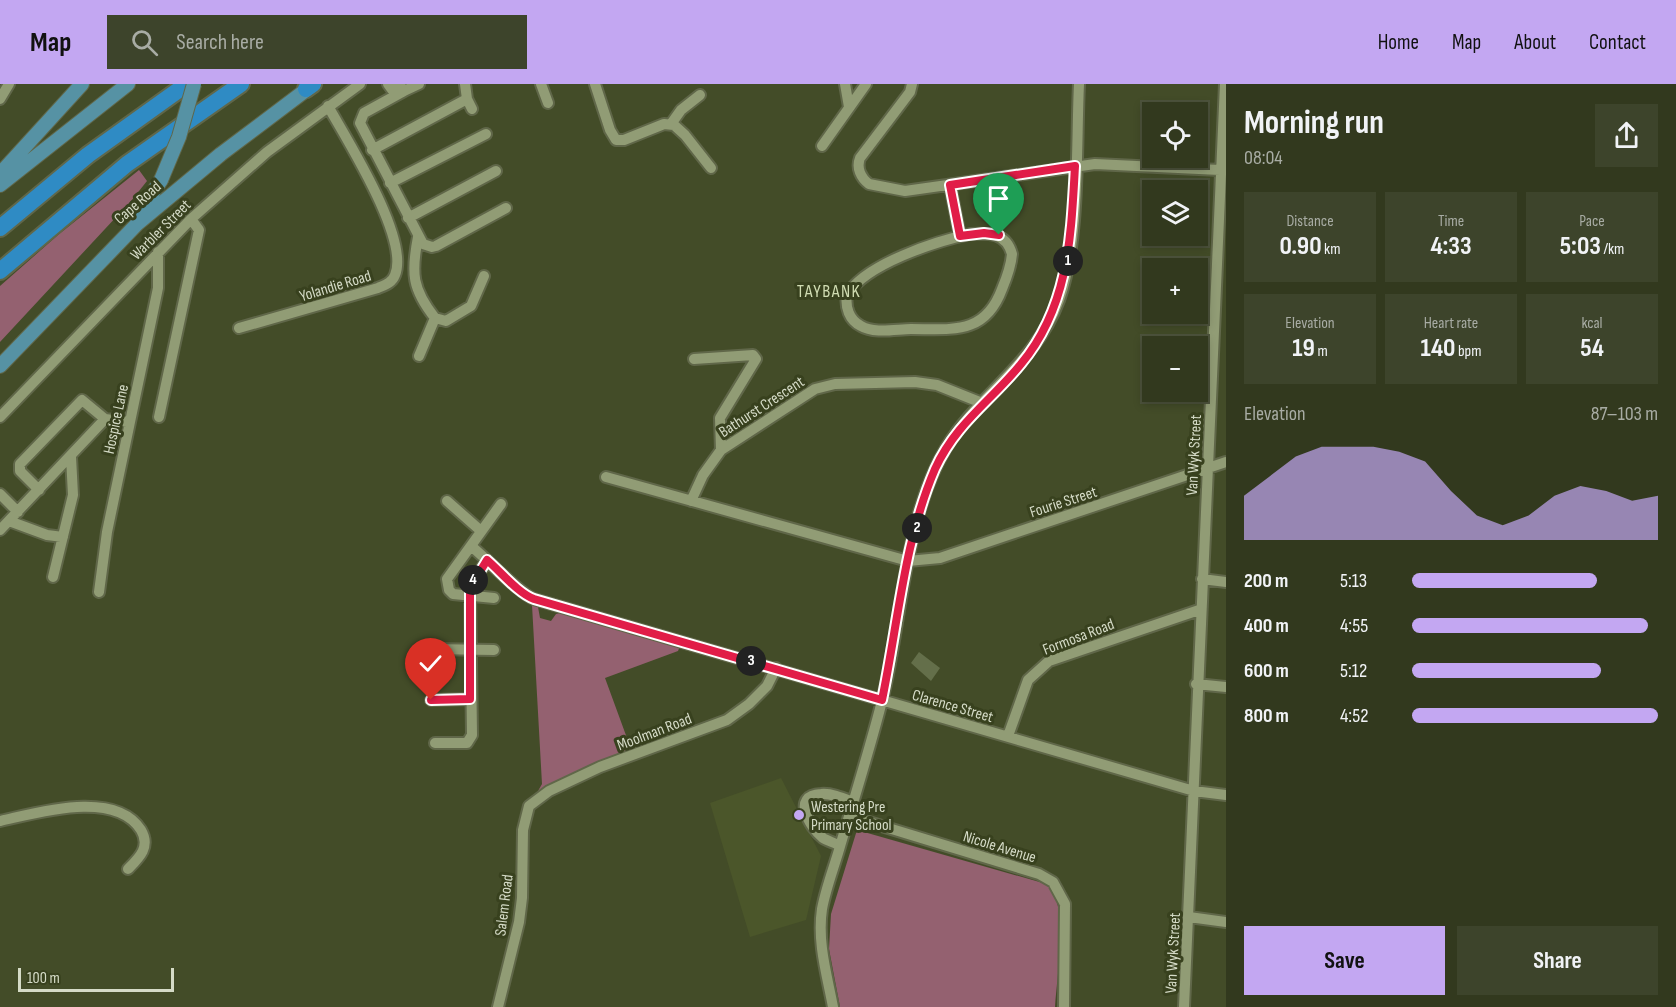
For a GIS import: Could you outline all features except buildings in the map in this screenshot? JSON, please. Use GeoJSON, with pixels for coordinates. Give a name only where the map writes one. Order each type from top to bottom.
{"type":"FeatureCollection","features":[{"type":"Feature","properties":{"kind":"highway"},"geometry":{"type":"LineString","coordinates":[[0,228],[88,154],[187,84]]}},
{"type":"Feature","properties":{"kind":"highway"},"geometry":{"type":"LineString","coordinates":[[0,271],[127,164],[241,84]]}},
{"type":"Feature","properties":{"kind":"main road"},"geometry":{"type":"LineString","coordinates":[[0,174],[82,84]]}},
{"type":"Feature","properties":{"kind":"main road"},"geometry":{"type":"LineString","coordinates":[[0,185],[128,84]]}},
{"type":"Feature","properties":{"kind":"main road"},"geometry":{"type":"LineString","coordinates":[[118,240],[141,211],[161,180],[179,137],[194,84]]}},
{"type":"Feature","properties":{"kind":"main road","name":"Cape Road"},"geometry":{"type":"LineString","coordinates":[[0,366],[118,240],[200,170],[311,86]]}},
{"type":"Feature","properties":{"kind":"street"},"geometry":{"type":"LineString","coordinates":[[0,99],[9,84]]}},
{"type":"Feature","properties":{"kind":"street","name":"Warbler Street"},"geometry":{"type":"LineString","coordinates":[[0,417],[191,219],[240,174],[360,84]]}},
{"type":"Feature","properties":{"kind":"street"},"geometry":{"type":"LineString","coordinates":[[388,84],[400,90]]}},
{"type":"Feature","properties":{"kind":"street"},"geometry":{"type":"LineString","coordinates":[[419,84],[400,90],[368,110],[361,118],[361,128],[418,237],[423,244],[432,247],[506,208]]}},
{"type":"Feature","properties":{"kind":"street"},"geometry":{"type":"LineString","coordinates":[[372,150],[470,104],[465,84]]}},
{"type":"Feature","properties":{"kind":"street"},"geometry":{"type":"LineString","coordinates":[[541,84],[548,103]]}},
{"type":"Feature","properties":{"kind":"street"},"geometry":{"type":"LineString","coordinates":[[595,84],[608,125],[616,140],[624,140],[658,125],[671,124],[686,135],[711,168]]}},
{"type":"Feature","properties":{"kind":"street"},"geometry":{"type":"LineString","coordinates":[[845,84],[849,107]]}},
{"type":"Feature","properties":{"kind":"street"},"geometry":{"type":"LineString","coordinates":[[822,146],[866,84]]}},
{"type":"Feature","properties":{"kind":"street"},"geometry":{"type":"LineString","coordinates":[[912,84],[910,92],[865,149],[858,163],[864,181],[869,184],[904,191],[1095,164],[1220,170]]}},
{"type":"Feature","properties":{"kind":"street"},"geometry":{"type":"LineString","coordinates":[[833,1007],[822,953],[822,909],[882,700],[908,561],[935,469],[952,439],[982,403],[1021,365],[1037,343],[1058,301],[1070,251],[1079,84]]}},
{"type":"Feature","properties":{"kind":"street","name":"Van Wyk Street"},"geometry":{"type":"LineString","coordinates":[[1184,1007],[1194,791],[1199,610],[1208,468],[1225,84]]}},
{"type":"Feature","properties":{"kind":"street"},"geometry":{"type":"LineString","coordinates":[[671,124],[681,110],[700,95]]}},
{"type":"Feature","properties":{"kind":"street","name":"Yolandie Road"},"geometry":{"type":"LineString","coordinates":[[239,328],[378,288],[395,277],[397,251],[393,234],[373,188],[328,106]]}},
{"type":"Feature","properties":{"kind":"street"},"geometry":{"type":"LineString","coordinates":[[390,183],[486,134]]}},
{"type":"Feature","properties":{"kind":"street"},"geometry":{"type":"LineString","coordinates":[[408,218],[496,171]]}},
{"type":"Feature","properties":{"kind":"street"},"geometry":{"type":"LineString","coordinates":[[950,185],[960,236]]}},
{"type":"Feature","properties":{"kind":"street"},"geometry":{"type":"LineString","coordinates":[[159,417],[199,230],[191,219]]}},
{"type":"Feature","properties":{"kind":"street"},"geometry":{"type":"LineString","coordinates":[[984,233],[999,235],[1005,239],[1012,254],[1000,296],[993,309],[977,324],[961,328],[868,329],[858,324],[849,314],[846,307],[847,295],[871,274],[905,255],[960,236],[984,233]]}},
{"type":"Feature","properties":{"kind":"street"},"geometry":{"type":"LineString","coordinates":[[418,237],[412,267],[418,290],[435,318],[446,321],[471,306],[484,276]]}},
{"type":"Feature","properties":{"kind":"street","name":"Hospice Lane"},"geometry":{"type":"LineString","coordinates":[[99,592],[107,531],[158,288],[158,252]]}},
{"type":"Feature","properties":{"kind":"street"},"geometry":{"type":"LineString","coordinates":[[419,357],[435,318]]}},
{"type":"Feature","properties":{"kind":"street"},"geometry":{"type":"LineString","coordinates":[[694,359],[753,355],[756,359],[720,418],[721,450]]}},
{"type":"Feature","properties":{"kind":"street","name":"Bathurst Crescent"},"geometry":{"type":"LineString","coordinates":[[691,501],[703,476],[721,450],[774,414],[825,386],[928,383],[982,403]]}},
{"type":"Feature","properties":{"kind":"street"},"geometry":{"type":"LineString","coordinates":[[39,490],[20,471],[20,464],[82,400],[105,419],[129,422]]}},
{"type":"Feature","properties":{"kind":"street"},"geometry":{"type":"LineString","coordinates":[[0,531],[105,419]]}},
{"type":"Feature","properties":{"kind":"street"},"geometry":{"type":"LineString","coordinates":[[53,577],[72,495],[71,457]]}},
{"type":"Feature","properties":{"kind":"street","name":"Fourie Street"},"geometry":{"type":"LineString","coordinates":[[908,561],[940,558],[1226,462]]}},
{"type":"Feature","properties":{"kind":"street"},"geometry":{"type":"LineString","coordinates":[[606,477],[908,561]]}},
{"type":"Feature","properties":{"kind":"street"},"geometry":{"type":"LineString","coordinates":[[0,494],[18,512]]}},
{"type":"Feature","properties":{"kind":"street"},"geometry":{"type":"LineString","coordinates":[[447,501],[481,531]]}},
{"type":"Feature","properties":{"kind":"street"},"geometry":{"type":"LineString","coordinates":[[494,598],[453,594],[447,584],[447,579],[501,504]]}},
{"type":"Feature","properties":{"kind":"street"},"geometry":{"type":"LineString","coordinates":[[9,521],[47,535],[63,537]]}},
{"type":"Feature","properties":{"kind":"street"},"geometry":{"type":"LineString","coordinates":[[435,743],[466,743],[470,740],[469,595],[471,583],[487,560],[471,546]]}},
{"type":"Feature","properties":{"kind":"street","name":"Clarence Street"},"geometry":{"type":"LineString","coordinates":[[487,560],[512,581],[523,595],[534,599],[1194,791],[1226,795]]}},
{"type":"Feature","properties":{"kind":"street"},"geometry":{"type":"LineString","coordinates":[[1202,579],[1226,582]]}},
{"type":"Feature","properties":{"kind":"street","name":"Formosa Road"},"geometry":{"type":"LineString","coordinates":[[1008,736],[1028,680],[1049,661],[1199,610]]}},
{"type":"Feature","properties":{"kind":"street"},"geometry":{"type":"LineString","coordinates":[[429,649],[494,651]]}},
{"type":"Feature","properties":{"kind":"street","name":"Moolman Road"},"geometry":{"type":"LineString","coordinates":[[529,806],[549,790],[600,767],[727,720],[749,704],[767,686],[776,668]]}},
{"type":"Feature","properties":{"kind":"street"},"geometry":{"type":"LineString","coordinates":[[1196,684],[1226,687]]}},
{"type":"Feature","properties":{"kind":"street"},"geometry":{"type":"LineString","coordinates":[[431,700],[470,699]]}},
{"type":"Feature","properties":{"kind":"street"},"geometry":{"type":"LineString","coordinates":[[840,846],[822,837],[811,825],[804,813],[804,805],[810,797],[820,794],[853,802]]}},
{"type":"Feature","properties":{"kind":"street","name":"Salem Road"},"geometry":{"type":"LineString","coordinates":[[498,1007],[519,922],[522,898],[522,830],[529,806]]}},
{"type":"Feature","properties":{"kind":"street"},"geometry":{"type":"LineString","coordinates":[[0,821],[60,807],[97,807],[122,814],[139,828],[145,843],[140,856],[128,869]]}},
{"type":"Feature","properties":{"kind":"street","name":"Nicole Avenue"},"geometry":{"type":"LineString","coordinates":[[849,816],[1039,874],[1053,882],[1065,904],[1064,1007]]}},
{"type":"Feature","properties":{"kind":"street"},"geometry":{"type":"LineString","coordinates":[[1189,917],[1226,922]]}},
{"type":"Feature","properties":{"kind":"shaded area"},"geometry":{"type":"Polygon","coordinates":[[[139,170],[147,181],[131,201],[0,342],[0,286],[58,235],[139,170]]]}},
{"type":"Feature","properties":{"kind":"shaded area"},"geometry":{"type":"Polygon","coordinates":[[[532,605],[538,607],[540,618],[551,621],[556,614],[563,612],[680,646],[678,651],[605,678],[631,749],[538,791],[542,784],[532,605]]]}},
{"type":"Feature","properties":{"kind":"shaded area"},"geometry":{"type":"Polygon","coordinates":[[[781,778],[821,856],[806,920],[750,937],[710,803],[781,778]]]}},
{"type":"Feature","properties":{"kind":"shaded area"},"geometry":{"type":"Polygon","coordinates":[[[857,830],[1050,885],[1059,911],[1060,927],[1055,1007],[840,1007],[829,949],[831,914],[857,830]]]}},
{"type":"Feature","properties":{"kind":"place","name":"Westering Pre Primary School"},"geometry":{"type":"Point","coordinates":[799,815]}},
{"type":"Feature","properties":{"kind":"district","name":"TAYBANK"},"geometry":{"type":"Point","coordinates":[829,291]}},
{"type":"Feature","properties":{"kind":"route"},"geometry":{"type":"LineString","coordinates":[[431,700],[470,699],[469,595],[471,583],[487,560],[512,581],[523,595],[534,599],[882,700],[908,561],[935,469],[958,430],[1021,365],[1037,343],[1058,301],[1066,277],[1070,251],[1075,166],[950,185],[960,236],[984,233],[999,235]]}}]}
